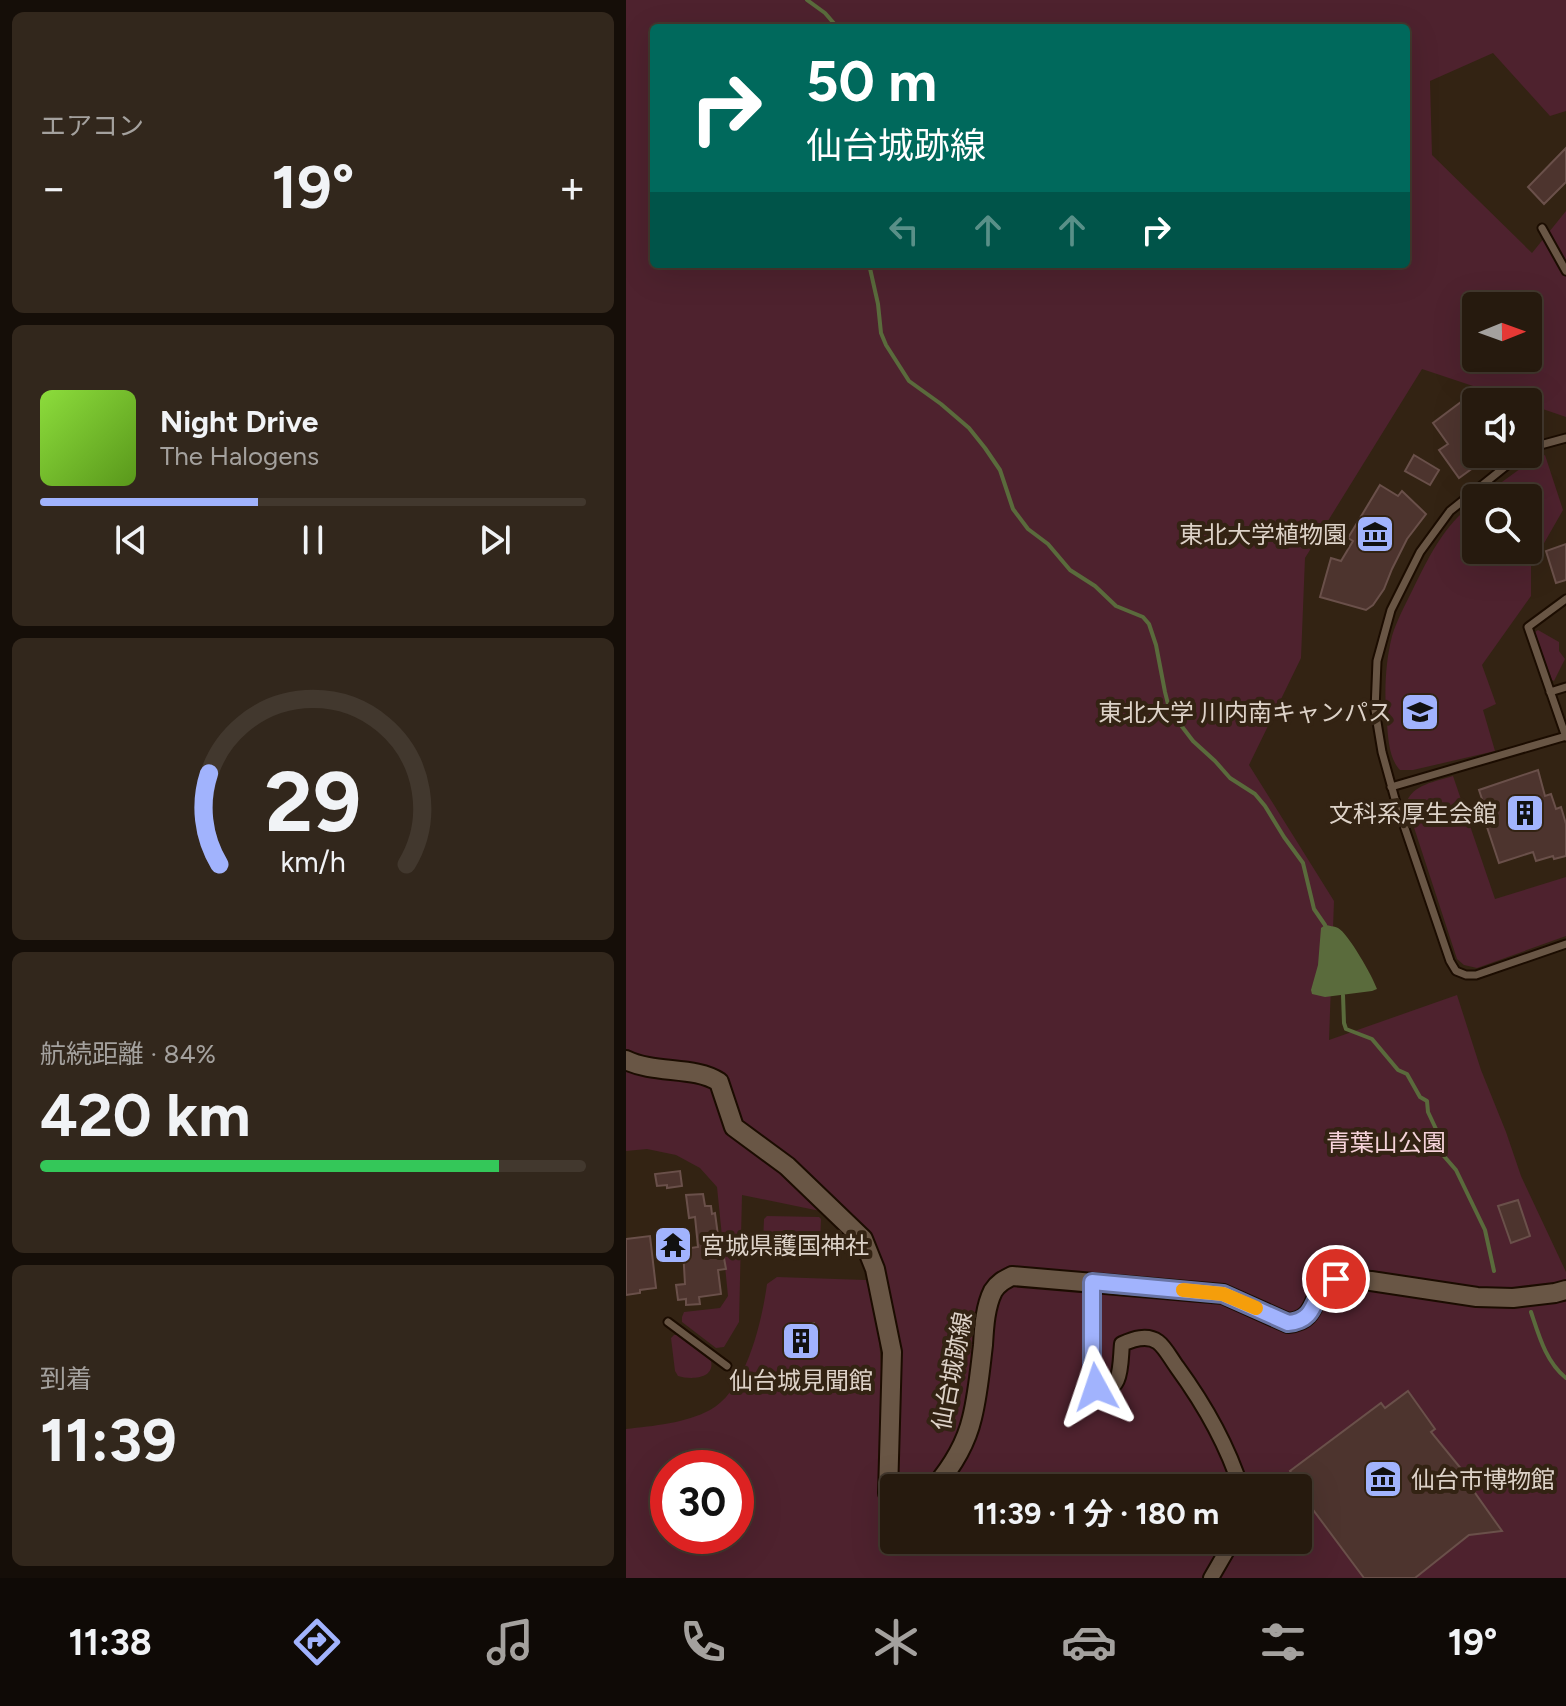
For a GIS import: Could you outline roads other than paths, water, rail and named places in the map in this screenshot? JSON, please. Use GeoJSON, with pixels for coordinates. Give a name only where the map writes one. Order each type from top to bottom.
{"type":"FeatureCollection","features":[{"type":"Feature","properties":{"kind":"street"},"geometry":{"type":"LineString","coordinates":[[626,1060],[640,1067],[705,1075],[719,1082],[734,1127],[787,1166],[863,1239],[875,1269],[892,1352],[889,1474]]}},
{"type":"Feature","properties":{"kind":"street","name":"仙台城跡線"},"geometry":{"type":"LineString","coordinates":[[944,1474],[959,1453],[972,1422],[985,1318],[994,1288],[1012,1276],[1223,1294],[1288,1323],[1300,1322],[1309,1314],[1323,1285],[1336,1279],[1371,1281],[1477,1297],[1504,1298],[1566,1290]]}},
{"type":"Feature","properties":{"kind":"street"},"geometry":{"type":"LineString","coordinates":[[1092,1282],[1092,1379],[1096,1387],[1112,1388],[1117,1383],[1122,1344],[1142,1337],[1159,1342],[1214,1423],[1237,1474]]}},
{"type":"Feature","properties":{"kind":"street"},"geometry":{"type":"LineString","coordinates":[[1211,1578],[1225,1554]]}},
{"type":"Feature","properties":{"kind":"lane"},"geometry":{"type":"LineString","coordinates":[[1542,228],[1566,271]]}},
{"type":"Feature","properties":{"kind":"lane"},"geometry":{"type":"LineString","coordinates":[[1542,445],[1566,438]]}},
{"type":"Feature","properties":{"kind":"lane"},"geometry":{"type":"LineString","coordinates":[[1503,468],[1450,511],[1420,552],[1391,610],[1377,661],[1375,710],[1391,787],[1456,971],[1476,975],[1566,944]]}},
{"type":"Feature","properties":{"kind":"lane"},"geometry":{"type":"LineString","coordinates":[[1391,787],[1566,736],[1528,627],[1566,599]]}},
{"type":"Feature","properties":{"kind":"lane"},"geometry":{"type":"LineString","coordinates":[[1550,692],[1566,687]]}},
{"type":"Feature","properties":{"kind":"lane"},"geometry":{"type":"LineString","coordinates":[[668,1322],[727,1366]]}},
{"type":"Feature","properties":{"kind":"waterway"},"geometry":{"type":"LineString","coordinates":[[807,0],[835,24]]}},
{"type":"Feature","properties":{"kind":"waterway"},"geometry":{"type":"LineString","coordinates":[[870,268],[881,333],[909,381],[969,428],[1000,470],[1013,509],[1028,529],[1048,544],[1070,570],[1095,586],[1116,606],[1143,617],[1149,624],[1168,704],[1193,741],[1230,778],[1255,794],[1265,806],[1303,863],[1314,909],[1325,925]]}},
{"type":"Feature","properties":{"kind":"waterway"},"geometry":{"type":"LineString","coordinates":[[1343,995],[1346,1029],[1372,1039],[1398,1070],[1407,1074],[1420,1097],[1427,1101],[1428,1112],[1436,1129],[1436,1147],[1456,1170],[1485,1230],[1494,1271]]}},
{"type":"Feature","properties":{"kind":"waterway"},"geometry":{"type":"LineString","coordinates":[[1531,1312],[1548,1356],[1566,1378]]}},
{"type":"Feature","properties":{"kind":"place","name":"東北大学植物園"},"geometry":{"type":"Point","coordinates":[1375,534]}},
{"type":"Feature","properties":{"kind":"place","name":"東北大学 川内南キャンパス"},"geometry":{"type":"Point","coordinates":[1420,712]}},
{"type":"Feature","properties":{"kind":"place","name":"文科系厚生会館"},"geometry":{"type":"Point","coordinates":[1525,813]}},
{"type":"Feature","properties":{"kind":"place","name":"宮城県護国神社"},"geometry":{"type":"Point","coordinates":[673,1245]}},
{"type":"Feature","properties":{"kind":"place","name":"仙台城見聞館"},"geometry":{"type":"Point","coordinates":[801,1341]}},
{"type":"Feature","properties":{"kind":"place","name":"仙台市博物館"},"geometry":{"type":"Point","coordinates":[1383,1479]}},
{"type":"Feature","properties":{"kind":"park label","name":"青葉山公園"},"geometry":{"type":"Point","coordinates":[1386,1142]}}]}
